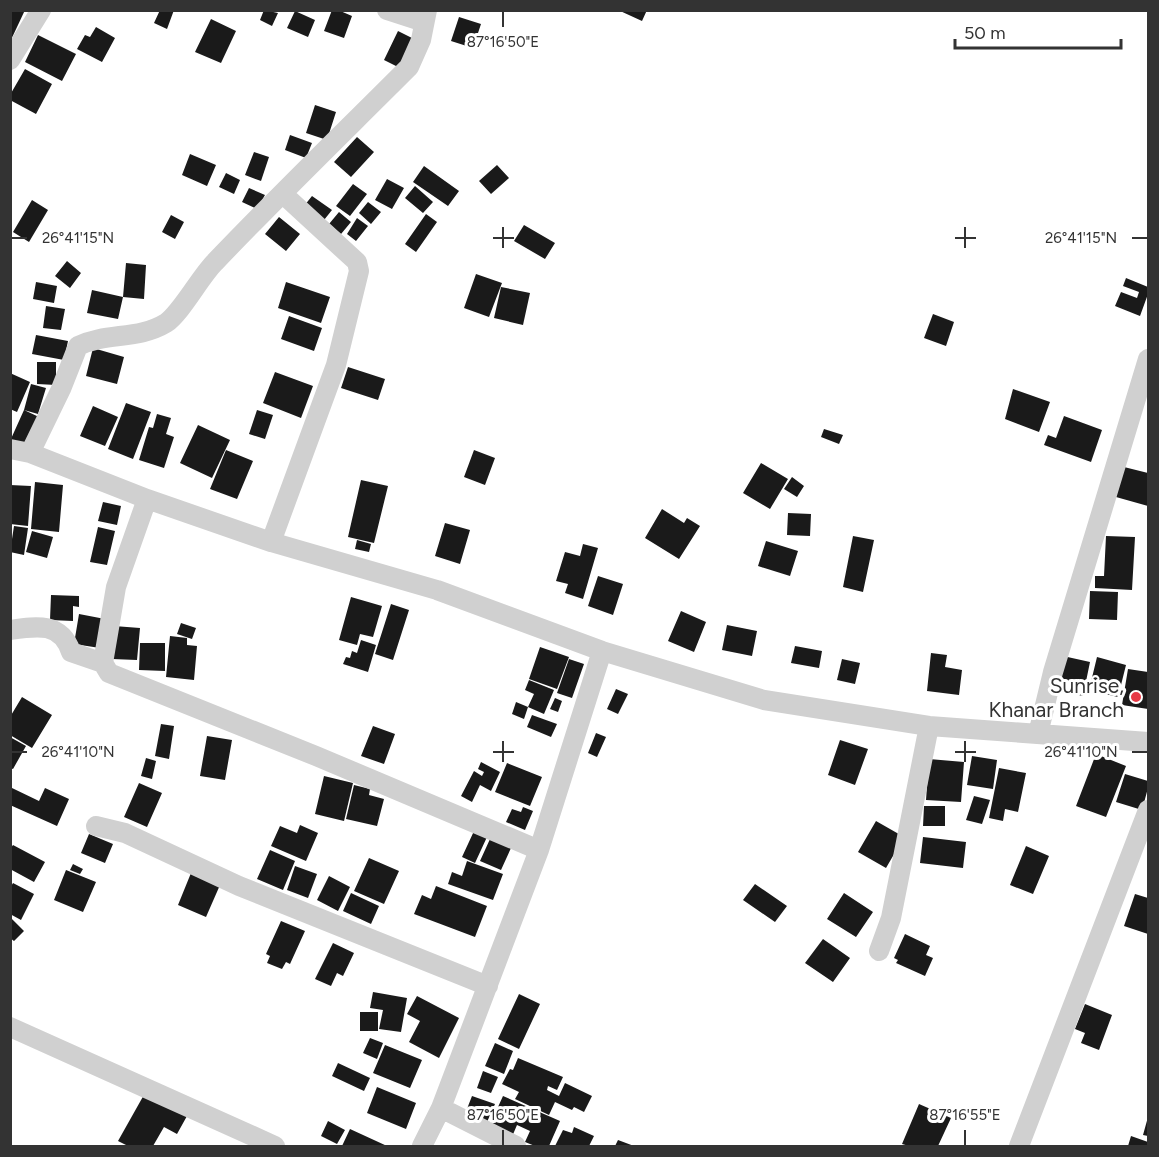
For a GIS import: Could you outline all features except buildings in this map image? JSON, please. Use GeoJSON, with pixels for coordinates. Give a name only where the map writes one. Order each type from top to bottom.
{"type":"FeatureCollection","features":[{"type":"Feature","properties":{"kind":"street"},"geometry":{"type":"LineString","coordinates":[[10,60],[40,10]]}},
{"type":"Feature","properties":{"kind":"street"},"geometry":{"type":"LineString","coordinates":[[30,453],[61,389],[78,346],[91,340],[154,330],[169,321],[212,265],[409,67],[421,40],[425,16],[387,10]]}},
{"type":"Feature","properties":{"kind":"street"},"geometry":{"type":"LineString","coordinates":[[271,542],[336,364],[359,271],[357,262],[283,194]]}},
{"type":"Feature","properties":{"kind":"street"},"geometry":{"type":"LineString","coordinates":[[1038,735],[1053,672],[1149,359]]}},
{"type":"Feature","properties":{"kind":"street"},"geometry":{"type":"LineString","coordinates":[[10,449],[30,453],[147,499],[271,542],[437,590],[602,651],[764,700],[929,726],[1149,742]]}},
{"type":"Feature","properties":{"kind":"street"},"geometry":{"type":"LineString","coordinates":[[103,663],[116,587],[147,499]]}},
{"type":"Feature","properties":{"kind":"street"},"geometry":{"type":"LineString","coordinates":[[10,630],[44,627],[53,630],[68,642],[71,652],[103,663],[109,673],[316,756],[539,850]]}},
{"type":"Feature","properties":{"kind":"street"},"geometry":{"type":"LineString","coordinates":[[422,1146],[441,1108],[539,850],[602,651]]}},
{"type":"Feature","properties":{"kind":"street"},"geometry":{"type":"LineString","coordinates":[[879,951],[891,918],[929,726]]}},
{"type":"Feature","properties":{"kind":"street"},"geometry":{"type":"LineString","coordinates":[[1019,1146],[1149,810]]}},
{"type":"Feature","properties":{"kind":"street"},"geometry":{"type":"LineString","coordinates":[[96,826],[125,833],[239,886],[488,986]]}},
{"type":"Feature","properties":{"kind":"street"},"geometry":{"type":"LineString","coordinates":[[10,1027],[275,1146]]}},
{"type":"Feature","properties":{"kind":"street"},"geometry":{"type":"LineString","coordinates":[[441,1108],[516,1146]]}},
{"type":"Feature","properties":{"kind":"place","name":"Sunrise, Khanar Branch"},"geometry":{"type":"Point","coordinates":[1136,697]}}]}
